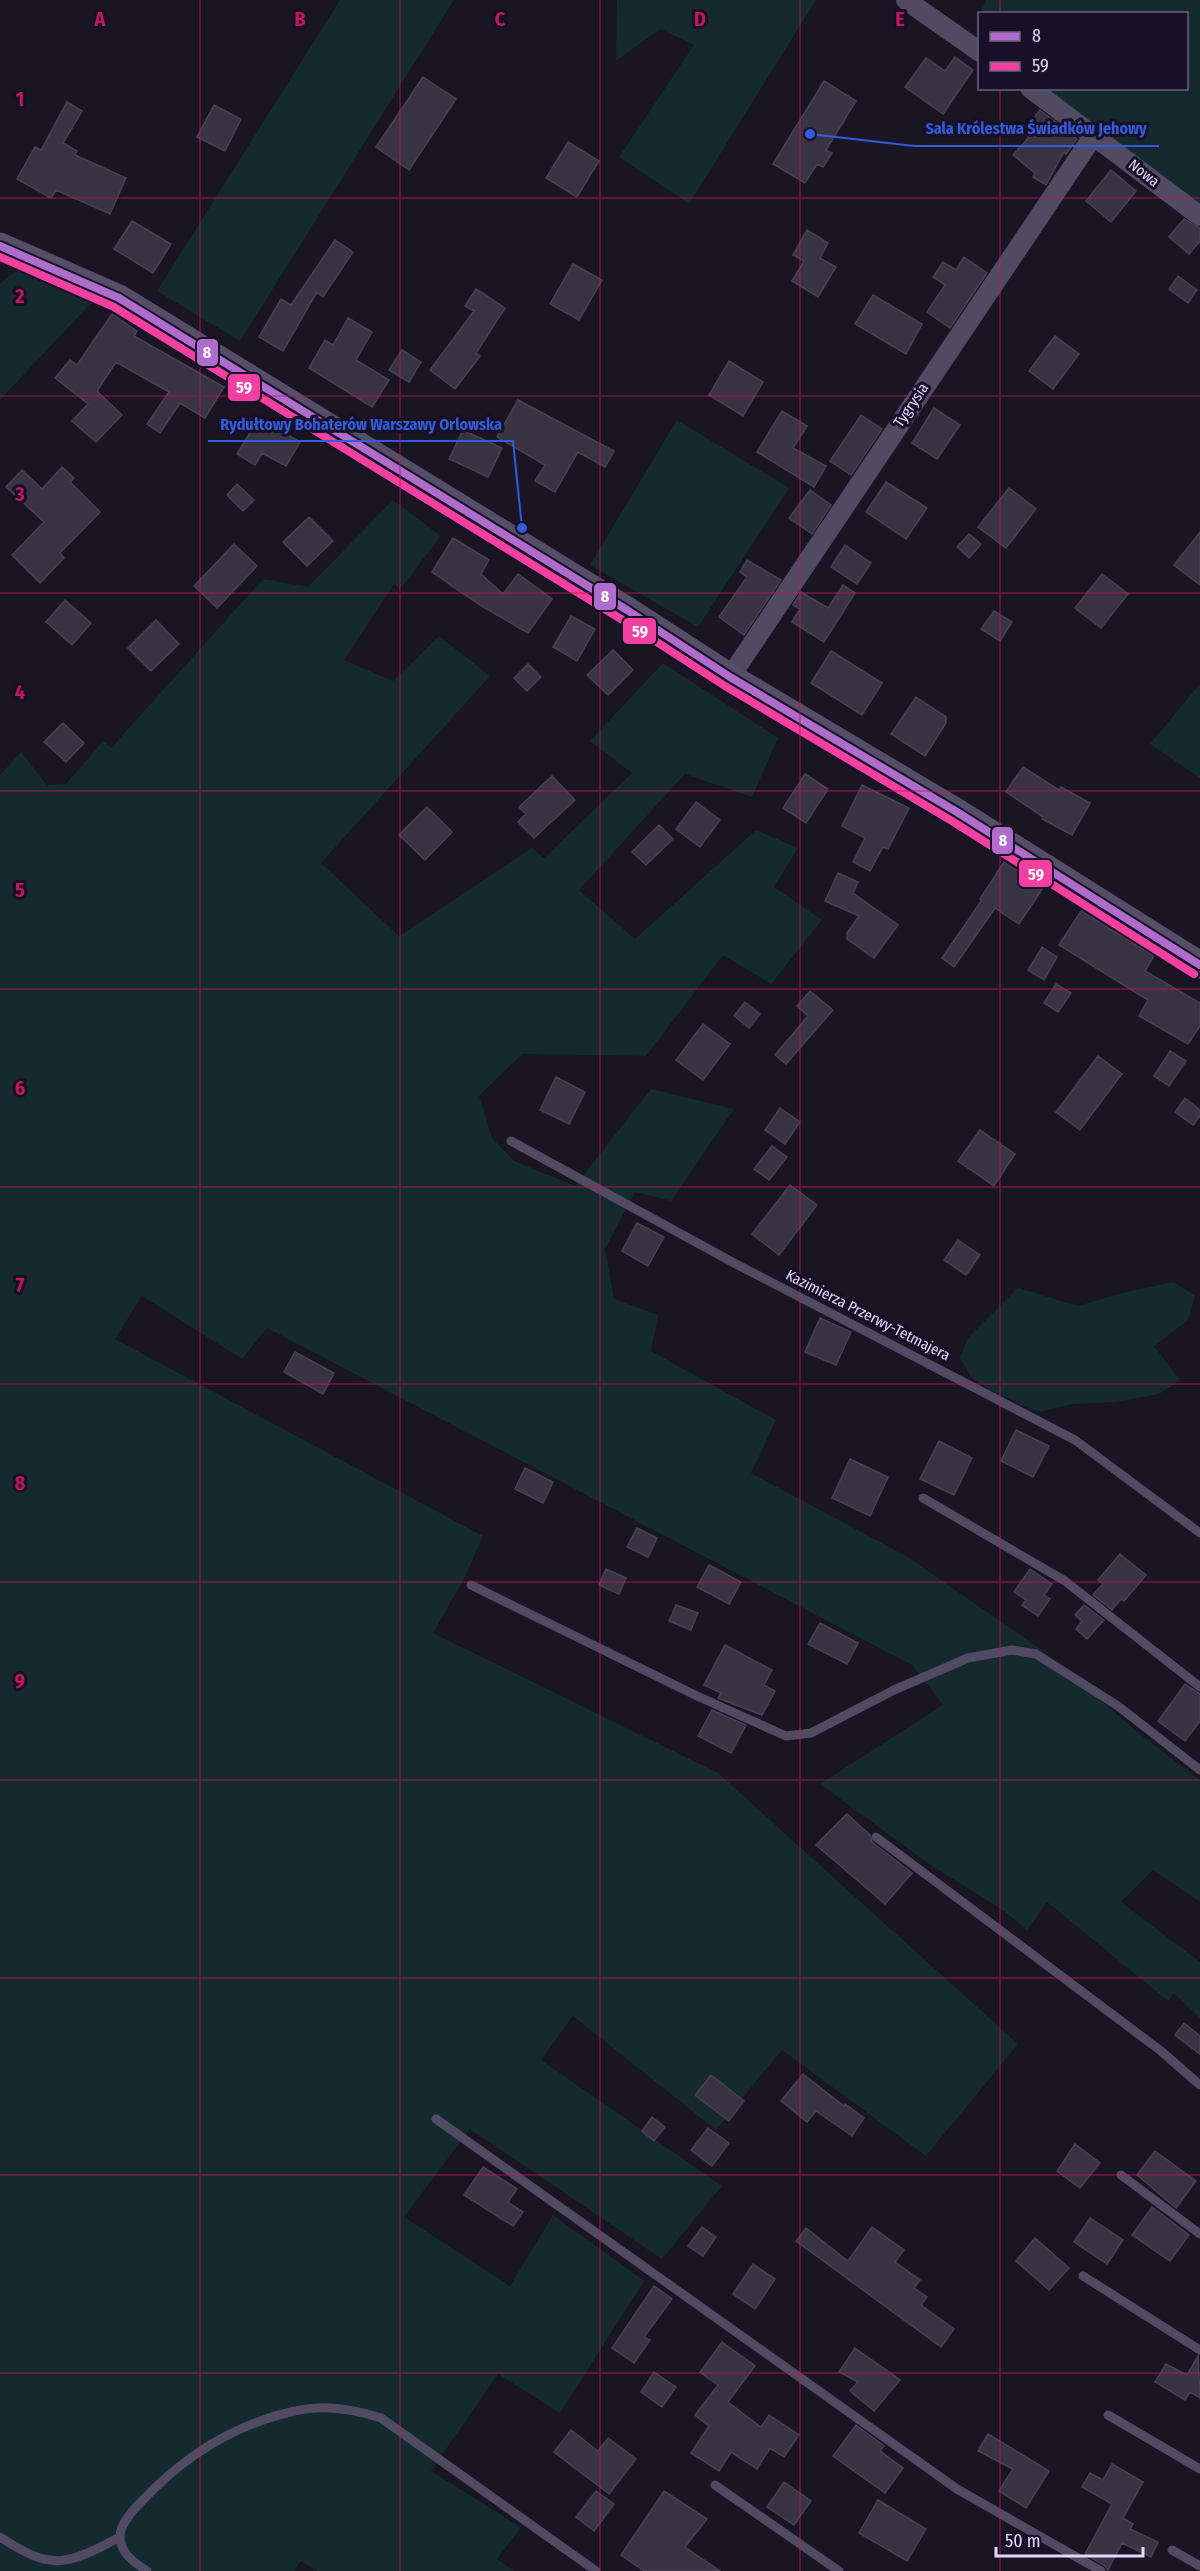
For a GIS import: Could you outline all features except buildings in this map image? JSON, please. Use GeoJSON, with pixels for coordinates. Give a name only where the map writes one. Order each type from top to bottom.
{"type":"FeatureCollection","features":[{"type":"Feature","properties":{"kind":"street"},"geometry":{"type":"LineString","coordinates":[[906,0],[978,51]]}},
{"type":"Feature","properties":{"kind":"street","name":"Nowa"},"geometry":{"type":"LineString","coordinates":[[1033,90],[1200,216]]}},
{"type":"Feature","properties":{"kind":"street","name":"Tygrysia"},"geometry":{"type":"LineString","coordinates":[[730,677],[1095,135]]}},
{"type":"Feature","properties":{"kind":"street"},"geometry":{"type":"LineString","coordinates":[[0,246],[119,298],[627,610],[730,677],[957,812],[1200,965]]}},
{"type":"Feature","properties":{"kind":"lane","name":"Kazimierza Przerwy-Tetmajera"},"geometry":{"type":"LineString","coordinates":[[511,1141],[734,1263],[1075,1440],[1200,1533]]}},
{"type":"Feature","properties":{"kind":"lane"},"geometry":{"type":"LineString","coordinates":[[922,1498],[1065,1581],[1200,1687]]}},
{"type":"Feature","properties":{"kind":"lane"},"geometry":{"type":"LineString","coordinates":[[471,1585],[697,1696],[786,1736],[811,1734],[894,1690],[968,1658],[1012,1650],[1036,1654],[1118,1706],[1200,1770]]}},
{"type":"Feature","properties":{"kind":"lane"},"geometry":{"type":"LineString","coordinates":[[876,1837],[1151,2044],[1200,2085]]}},
{"type":"Feature","properties":{"kind":"lane"},"geometry":{"type":"LineString","coordinates":[[436,2119],[957,2489],[1101,2571]]}},
{"type":"Feature","properties":{"kind":"lane"},"geometry":{"type":"LineString","coordinates":[[1120,2175],[1200,2234]]}},
{"type":"Feature","properties":{"kind":"lane"},"geometry":{"type":"LineString","coordinates":[[1083,2276],[1200,2350]]}},
{"type":"Feature","properties":{"kind":"lane"},"geometry":{"type":"LineString","coordinates":[[147,2571],[127,2555],[120,2537],[123,2525],[153,2489],[185,2461],[217,2440],[255,2422],[297,2410],[344,2409],[381,2418],[596,2571]]}},
{"type":"Feature","properties":{"kind":"lane"},"geometry":{"type":"LineString","coordinates":[[1108,2415],[1200,2469]]}},
{"type":"Feature","properties":{"kind":"lane"},"geometry":{"type":"LineString","coordinates":[[715,2485],[839,2571]]}},
{"type":"Feature","properties":{"kind":"lane"},"geometry":{"type":"LineString","coordinates":[[0,2537],[25,2557],[56,2565],[72,2561],[120,2537]]}},
{"type":"Feature","properties":{"kind":"lane"},"geometry":{"type":"LineString","coordinates":[[1172,2550],[1200,2566]]}},
{"type":"Feature","properties":{"kind":"green space"},"geometry":{"type":"Polygon","coordinates":[[[340,0],[454,0],[240,341],[157,291],[340,0]]]}},
{"type":"Feature","properties":{"kind":"green space"},"geometry":{"type":"Polygon","coordinates":[[[617,0],[816,0],[689,204],[619,157],[694,45],[660,29],[616,61],[617,0]]]}},
{"type":"Feature","properties":{"kind":"green space"},"geometry":{"type":"Polygon","coordinates":[[[986,0],[1200,0],[1200,209],[1041,90],[1188,90],[1188,12],[981,12],[986,0]]]}},
{"type":"Feature","properties":{"kind":"green space"},"geometry":{"type":"Polygon","coordinates":[[[20,267],[119,298],[92,302],[0,400],[0,284],[20,267]]]}},
{"type":"Feature","properties":{"kind":"green space"},"geometry":{"type":"Polygon","coordinates":[[[677,420],[789,488],[698,627],[590,565],[677,420]]]}},
{"type":"Feature","properties":{"kind":"green space"},"geometry":{"type":"Polygon","coordinates":[[[393,500],[441,536],[400,589],[394,584],[344,660],[393,681],[439,636],[490,676],[321,863],[399,936],[532,848],[544,858],[632,773],[590,741],[663,663],[778,738],[752,797],[685,774],[579,890],[635,939],[756,830],[798,848],[774,887],[822,920],[771,984],[723,955],[646,1056],[522,1054],[479,1096],[492,1138],[514,1161],[575,1186],[651,1089],[734,1109],[671,1201],[635,1192],[605,1249],[614,1299],[658,1315],[651,1351],[776,1420],[751,1473],[906,1556],[1039,1648],[1141,1735],[1200,1780],[1200,1902],[1153,1870],[1121,1902],[1200,1962],[1200,2018],[1174,1993],[1168,2001],[1047,1902],[1027,1930],[1004,1911],[929,1864],[820,1784],[943,1705],[912,1665],[267,1328],[242,1359],[142,1296],[115,1339],[483,1536],[464,1579],[433,1633],[718,1773],[1018,2044],[926,2156],[782,2050],[716,2130],[573,2016],[541,2060],[722,2186],[662,2259],[470,2129],[404,2217],[510,2286],[553,2215],[644,2281],[560,2413],[498,2374],[431,2471],[521,2527],[497,2559],[514,2571],[318,2571],[301,2561],[294,2571],[0,2571],[0,775],[21,752],[47,785],[66,784],[103,741],[111,748],[263,579],[308,587],[393,500]]]}},
{"type":"Feature","properties":{"kind":"green space"},"geometry":{"type":"Polygon","coordinates":[[[1200,684],[1200,778],[1150,744],[1200,684]]]}},
{"type":"Feature","properties":{"kind":"green space"},"geometry":{"type":"Polygon","coordinates":[[[1174,1282],[1195,1296],[1188,1320],[1154,1346],[1180,1380],[1159,1394],[1116,1402],[1073,1404],[1038,1412],[988,1389],[971,1377],[960,1358],[968,1338],[1018,1288],[1078,1306],[1129,1291],[1174,1282]]]}},
{"type":"Feature","properties":{"kind":"transit line","name":"8"},"geometry":{"type":"LineString","coordinates":[[0,246],[119,298],[627,610],[730,677],[957,812],[1200,965]]}},
{"type":"Feature","properties":{"kind":"transit line","name":"59"},"geometry":{"type":"LineString","coordinates":[[0,257],[114,307],[621,619],[725,686],[952,821],[1194,974]]}},
{"type":"Feature","properties":{"kind":"place","name":"Sala Królestwa Świadków Jehowy"},"geometry":{"type":"Point","coordinates":[810,134]}},
{"type":"Feature","properties":{"kind":"place","name":"Rydułtowy Bohaterów Warszawy Orlowska"},"geometry":{"type":"Point","coordinates":[522,528]}}]}
